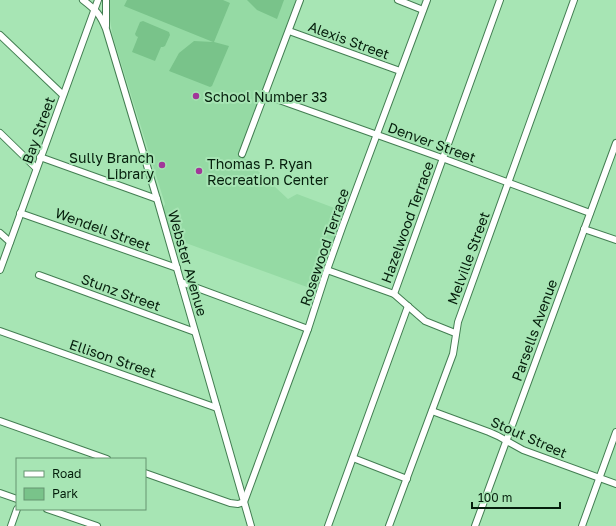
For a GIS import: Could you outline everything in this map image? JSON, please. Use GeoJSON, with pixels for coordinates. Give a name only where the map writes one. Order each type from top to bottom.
{"type":"FeatureCollection","features":[{"type":"Feature","properties":{"kind":"street"},"geometry":{"type":"LineString","coordinates":[[83,0],[95,9]]}},
{"type":"Feature","properties":{"kind":"street","name":"Bay Street"},"geometry":{"type":"LineString","coordinates":[[0,270],[98,0]]}},
{"type":"Feature","properties":{"kind":"street"},"geometry":{"type":"LineString","coordinates":[[106,0],[106,29]]}},
{"type":"Feature","properties":{"kind":"street"},"geometry":{"type":"LineString","coordinates":[[242,154],[300,0]]}},
{"type":"Feature","properties":{"kind":"street"},"geometry":{"type":"LineString","coordinates":[[398,0],[423,10]]}},
{"type":"Feature","properties":{"kind":"street","name":"Rosewood Terrace"},"geometry":{"type":"LineString","coordinates":[[244,502],[308,328],[327,270],[427,0]]}},
{"type":"Feature","properties":{"kind":"street","name":"Hazelwood Terrace"},"geometry":{"type":"LineString","coordinates":[[394,294],[500,0]]}},
{"type":"Feature","properties":{"kind":"street","name":"Melville Street"},"geometry":{"type":"LineString","coordinates":[[389,526],[453,354],[455,333],[458,322],[574,0]]}},
{"type":"Feature","properties":{"kind":"street","name":"Webster Avenue"},"geometry":{"type":"LineString","coordinates":[[95,9],[106,29],[157,199],[251,526]]}},
{"type":"Feature","properties":{"kind":"street","name":"Alexis Street"},"geometry":{"type":"LineString","coordinates":[[289,31],[400,71]]}},
{"type":"Feature","properties":{"kind":"street"},"geometry":{"type":"LineString","coordinates":[[0,35],[63,95]]}},
{"type":"Feature","properties":{"kind":"street","name":"Denver Street"},"geometry":{"type":"LineString","coordinates":[[265,95],[590,213]]}},
{"type":"Feature","properties":{"kind":"street"},"geometry":{"type":"LineString","coordinates":[[0,133],[36,168]]}},
{"type":"Feature","properties":{"kind":"street","name":"Parsells Avenue"},"geometry":{"type":"LineString","coordinates":[[475,526],[616,143]]}},
{"type":"Feature","properties":{"kind":"street"},"geometry":{"type":"LineString","coordinates":[[40,157],[157,199]]}},
{"type":"Feature","properties":{"kind":"street","name":"Wendell Street"},"geometry":{"type":"LineString","coordinates":[[20,213],[177,268]]}},
{"type":"Feature","properties":{"kind":"street"},"geometry":{"type":"LineString","coordinates":[[584,229],[616,240]]}},
{"type":"Feature","properties":{"kind":"street"},"geometry":{"type":"LineString","coordinates":[[0,233],[10,242]]}},
{"type":"Feature","properties":{"kind":"street"},"geometry":{"type":"LineString","coordinates":[[327,270],[394,294],[425,321],[455,333]]}},
{"type":"Feature","properties":{"kind":"street","name":"Stunz Street"},"geometry":{"type":"LineString","coordinates":[[39,275],[195,332]]}},
{"type":"Feature","properties":{"kind":"street"},"geometry":{"type":"LineString","coordinates":[[181,282],[308,328]]}},
{"type":"Feature","properties":{"kind":"street"},"geometry":{"type":"LineString","coordinates":[[328,526],[408,306]]}},
{"type":"Feature","properties":{"kind":"street","name":"Ellison Street"},"geometry":{"type":"LineString","coordinates":[[0,331],[217,408]]}},
{"type":"Feature","properties":{"kind":"street","name":"Stout Street"},"geometry":{"type":"LineString","coordinates":[[432,411],[489,432],[523,450],[616,484]]}},
{"type":"Feature","properties":{"kind":"street"},"geometry":{"type":"LineString","coordinates":[[0,421],[104,458]]}},
{"type":"Feature","properties":{"kind":"street"},"geometry":{"type":"LineString","coordinates":[[582,526],[616,432]]}},
{"type":"Feature","properties":{"kind":"street"},"geometry":{"type":"LineString","coordinates":[[353,458],[407,479]]}},
{"type":"Feature","properties":{"kind":"street"},"geometry":{"type":"LineString","coordinates":[[146,472],[230,503],[238,504],[244,502]]}},
{"type":"Feature","properties":{"kind":"street"},"geometry":{"type":"LineString","coordinates":[[0,493],[16,499]]}},
{"type":"Feature","properties":{"kind":"street"},"geometry":{"type":"LineString","coordinates":[[11,526],[17,510]]}},
{"type":"Feature","properties":{"kind":"street"},"geometry":{"type":"LineString","coordinates":[[50,510],[97,526]]}},
{"type":"Feature","properties":{"kind":"shaded area","name":"School Number 33"},"geometry":{"type":"Polygon","coordinates":[[[109,0],[296,0],[240,154],[288,199],[297,194],[345,212],[332,245],[327,250],[317,283],[318,291],[172,238],[163,208],[165,204],[113,37],[109,0]]]}},
{"type":"Feature","properties":{"kind":"green space"},"geometry":{"type":"Polygon","coordinates":[[[127,0],[223,0],[230,3],[214,42],[229,46],[212,86],[210,87],[169,71],[179,53],[194,41],[213,42],[124,6],[127,0]]]}},
{"type":"Feature","properties":{"kind":"green space"},"geometry":{"type":"Polygon","coordinates":[[[247,0],[284,0],[277,19],[257,10],[247,0]]]}},
{"type":"Feature","properties":{"kind":"green space"},"geometry":{"type":"Polygon","coordinates":[[[143,21],[169,32],[170,35],[165,46],[161,47],[155,61],[132,52],[138,37],[135,34],[140,22],[143,21]]]}},
{"type":"Feature","properties":{"kind":"place","name":"School Number 33"},"geometry":{"type":"Point","coordinates":[196,96]}},
{"type":"Feature","properties":{"kind":"place","name":"Sully Branch Library"},"geometry":{"type":"Point","coordinates":[162,165]}},
{"type":"Feature","properties":{"kind":"place","name":"Thomas P. Ryan Recreation Center"},"geometry":{"type":"Point","coordinates":[199,171]}}]}
